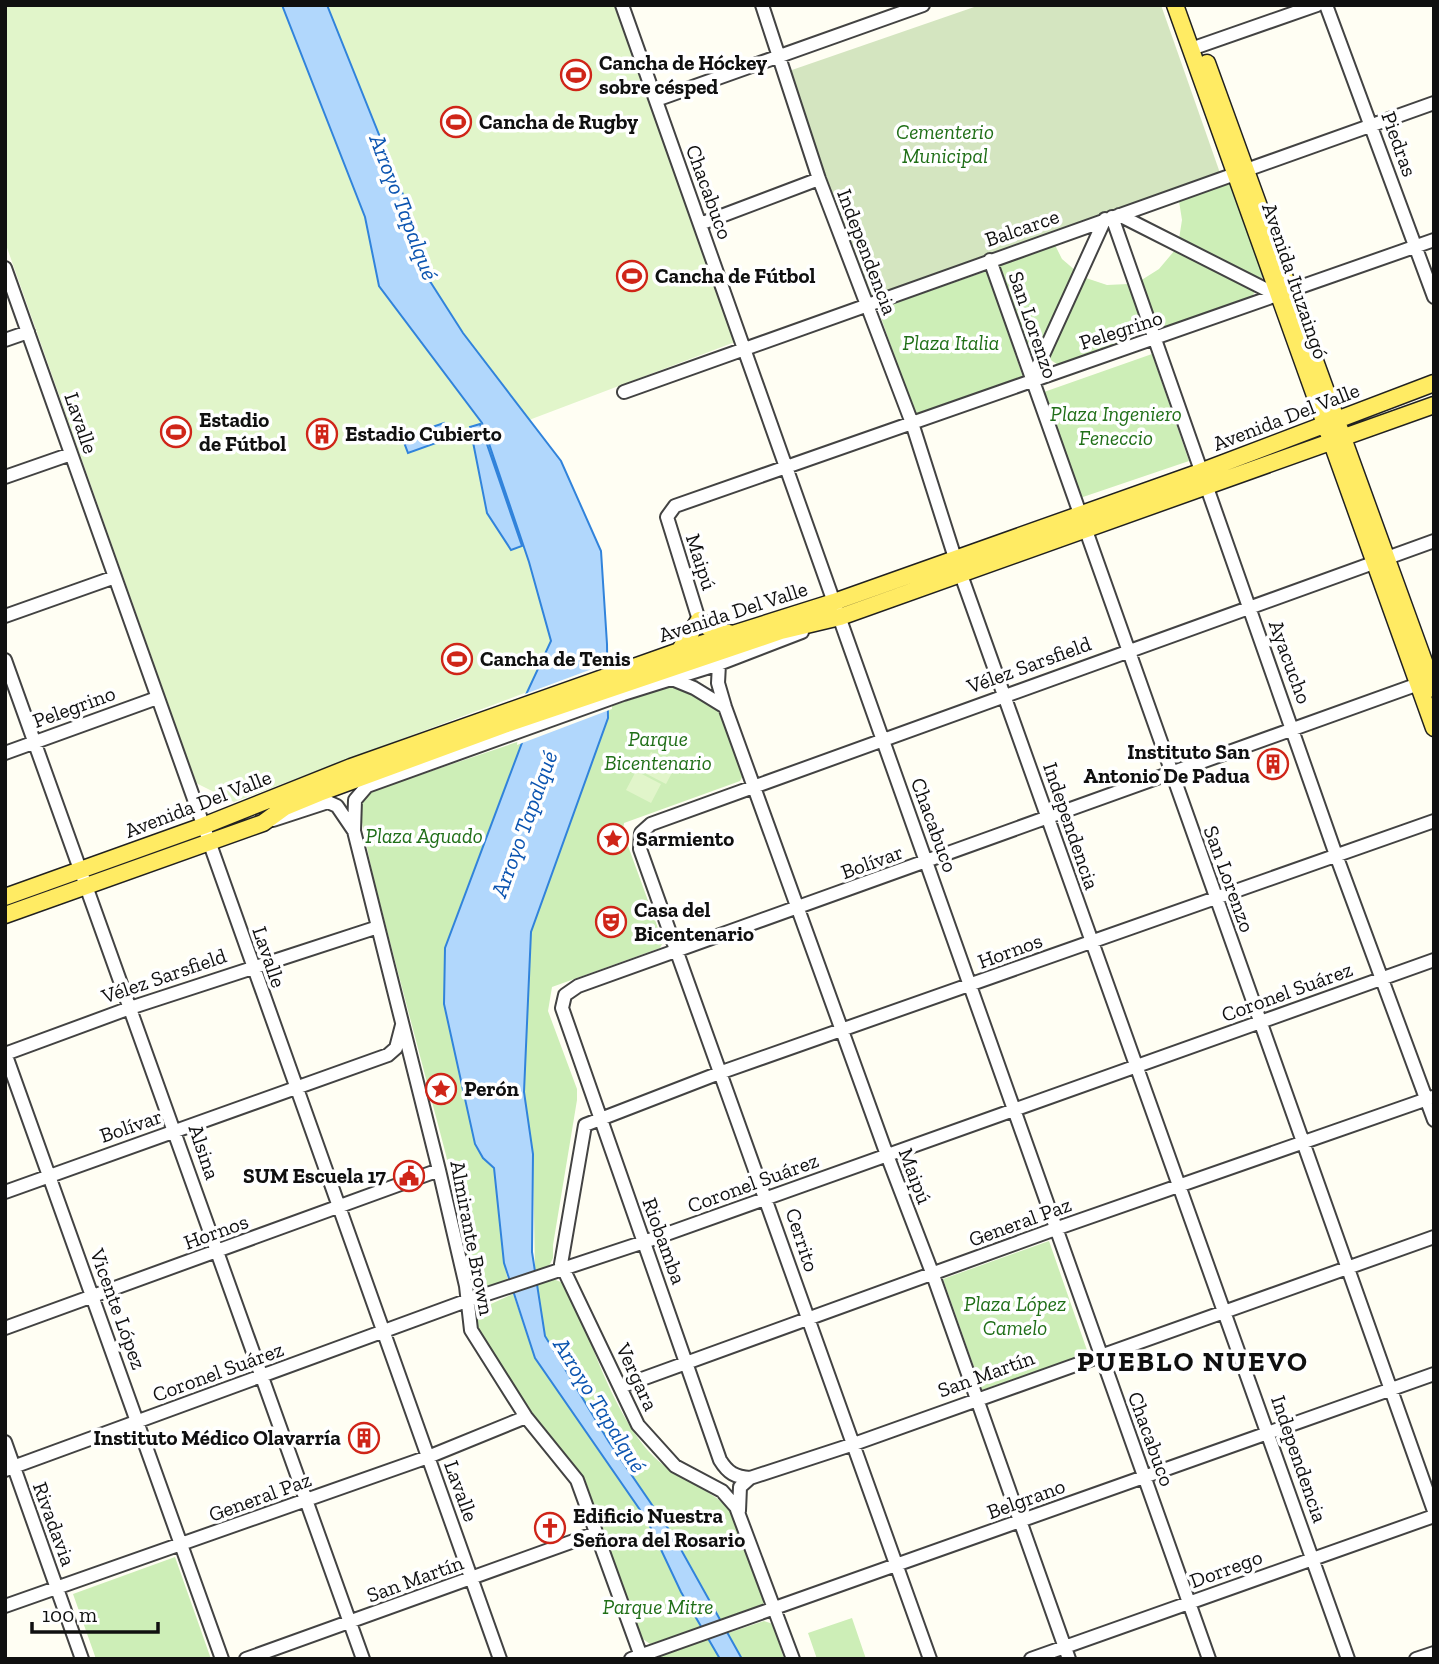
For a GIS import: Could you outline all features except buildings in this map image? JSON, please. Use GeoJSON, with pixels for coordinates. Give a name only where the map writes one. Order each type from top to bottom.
{"type":"FeatureCollection","features":[{"type":"Feature","properties":{"kind":"main road","name":"Avenida Ituzaingó"},"geometry":{"type":"LineString","coordinates":[[1175,5],[1196,47],[1329,423],[1429,683],[1434,728]]}},
{"type":"Feature","properties":{"kind":"main road","name":"Avenida Ituzaingó"},"geometry":{"type":"LineString","coordinates":[[1187,5],[1196,47]]}},
{"type":"Feature","properties":{"kind":"main road","name":"Avenida Del Valle"},"geometry":{"type":"LineString","coordinates":[[1202,479],[1329,423],[1434,383]]}},
{"type":"Feature","properties":{"kind":"main road","name":"Avenida Del Valle"},"geometry":{"type":"LineString","coordinates":[[5,915],[263,823],[285,807],[319,793],[504,725],[781,631],[1202,479],[1336,440],[1434,405]]}},
{"type":"Feature","properties":{"kind":"main road","name":"Avenida Del Valle"},"geometry":{"type":"LineString","coordinates":[[620,684],[679,651],[734,634],[837,610]]}},
{"type":"Feature","properties":{"kind":"main road"},"geometry":{"type":"LineString","coordinates":[[679,651],[699,620],[714,632],[734,634]]}},
{"type":"Feature","properties":{"kind":"main road","name":"Avenida Del Valle"},"geometry":{"type":"LineString","coordinates":[[5,897],[203,826],[351,767],[504,725]]}},
{"type":"Feature","properties":{"kind":"street","name":"Chacabuco"},"geometry":{"type":"LineString","coordinates":[[622,5],[1209,1659]]}},
{"type":"Feature","properties":{"kind":"street","name":"Independencia"},"geometry":{"type":"LineString","coordinates":[[762,5],[819,179],[912,423],[958,566],[1226,1310],[1348,1659]]}},
{"type":"Feature","properties":{"kind":"street"},"geometry":{"type":"LineString","coordinates":[[656,100],[901,9],[923,5]]}},
{"type":"Feature","properties":{"kind":"street"},"geometry":{"type":"LineString","coordinates":[[1196,47],[1317,5]]}},
{"type":"Feature","properties":{"kind":"street","name":"Piedras"},"geometry":{"type":"LineString","coordinates":[[1326,5],[1434,297]]}},
{"type":"Feature","properties":{"kind":"street","name":"Balcarce"},"geometry":{"type":"LineString","coordinates":[[624,392],[1434,103]]}},
{"type":"Feature","properties":{"kind":"street"},"geometry":{"type":"LineString","coordinates":[[700,224],[819,179]]}},
{"type":"Feature","properties":{"kind":"street"},"geometry":{"type":"LineString","coordinates":[[1032,379],[1112,217],[1284,294]]}},
{"type":"Feature","properties":{"kind":"street","name":"Ayacucho"},"geometry":{"type":"LineString","coordinates":[[1112,217],[1336,855],[1381,979],[1430,1098],[1434,1120]]}},
{"type":"Feature","properties":{"kind":"street","name":"Pelegrino"},"geometry":{"type":"LineString","coordinates":[[667,517],[675,506],[787,465],[1032,379],[1155,340],[1434,240]]}},
{"type":"Feature","properties":{"kind":"street","name":"San Lorenzo"},"geometry":{"type":"LineString","coordinates":[[990,260],[1434,1513]]}},
{"type":"Feature","properties":{"kind":"street","name":"Lavalle"},"geometry":{"type":"LineString","coordinates":[[5,268],[500,1659]]}},
{"type":"Feature","properties":{"kind":"street"},"geometry":{"type":"LineString","coordinates":[[5,340],[28,331]]}},
{"type":"Feature","properties":{"kind":"street"},"geometry":{"type":"LineString","coordinates":[[5,477],[71,454]]}},
{"type":"Feature","properties":{"kind":"street","name":"Maipú"},"geometry":{"type":"LineString","coordinates":[[667,517],[699,620]]}},
{"type":"Feature","properties":{"kind":"street","name":"Vélez Sarsfield"},"geometry":{"type":"LineString","coordinates":[[641,832],[651,824],[882,738],[1434,541]]}},
{"type":"Feature","properties":{"kind":"street"},"geometry":{"type":"LineString","coordinates":[[5,616],[115,577]]}},
{"type":"Feature","properties":{"kind":"street","name":"Avenida Del Valle"},"geometry":{"type":"LineString","coordinates":[[620,684],[672,679],[719,664],[837,610]]}},
{"type":"Feature","properties":{"kind":"street","name":"Alsina"},"geometry":{"type":"LineString","coordinates":[[5,660],[363,1659]]}},
{"type":"Feature","properties":{"kind":"street","name":"Maipú"},"geometry":{"type":"LineString","coordinates":[[719,664],[718,683],[725,707],[933,1275],[1067,1653]]}},
{"type":"Feature","properties":{"kind":"street"},"geometry":{"type":"LineString","coordinates":[[672,679],[694,688],[725,707]]}},
{"type":"Feature","properties":{"kind":"street","name":"Bolívar"},"geometry":{"type":"LineString","coordinates":[[563,1000],[578,986],[1429,683]]}},
{"type":"Feature","properties":{"kind":"street","name":"Pelegrino"},"geometry":{"type":"LineString","coordinates":[[5,753],[157,698]]}},
{"type":"Feature","properties":{"kind":"street","name":"Avenida Del Valle"},"geometry":{"type":"LineString","coordinates":[[354,831],[355,800],[362,789],[504,725]]}},
{"type":"Feature","properties":{"kind":"street"},"geometry":{"type":"LineString","coordinates":[[263,823],[328,802],[337,806],[354,831]]}},
{"type":"Feature","properties":{"kind":"street","name":"Hornos"},"geometry":{"type":"LineString","coordinates":[[599,1118],[722,1072],[1434,821]]}},
{"type":"Feature","properties":{"kind":"street","name":"Almirante Brown"},"geometry":{"type":"LineString","coordinates":[[354,831],[415,1068],[475,1340],[526,1417],[578,1480],[638,1658]]}},
{"type":"Feature","properties":{"kind":"street","name":"Cerrito"},"geometry":{"type":"LineString","coordinates":[[641,832],[640,849],[768,1198],[808,1320],[930,1659]]}},
{"type":"Feature","properties":{"kind":"street","name":"Vélez Sarsfield"},"geometry":{"type":"LineString","coordinates":[[5,1054],[130,1008],[378,927]]}},
{"type":"Feature","properties":{"kind":"street","name":"Coronel Suárez"},"geometry":{"type":"LineString","coordinates":[[9,1468],[466,1301],[644,1242],[1434,960]]}},
{"type":"Feature","properties":{"kind":"street","name":"Riobamba"},"geometry":{"type":"LineString","coordinates":[[563,1000],[564,1018],[720,1460]]}},
{"type":"Feature","properties":{"kind":"street"},"geometry":{"type":"LineString","coordinates":[[403,1020],[400,1039],[388,1055],[404,1058],[415,1068]]}},
{"type":"Feature","properties":{"kind":"street","name":"Vicente López"},"geometry":{"type":"LineString","coordinates":[[5,1054],[47,1176],[139,1421],[222,1659]]}},
{"type":"Feature","properties":{"kind":"street","name":"Bolívar"},"geometry":{"type":"LineString","coordinates":[[5,1192],[388,1055]]}},
{"type":"Feature","properties":{"kind":"street","name":"General Paz"},"geometry":{"type":"LineString","coordinates":[[620,1387],[1058,1228],[1430,1098]]}},
{"type":"Feature","properties":{"kind":"street"},"geometry":{"type":"LineString","coordinates":[[564,1269],[562,1255],[583,1130],[585,1125],[599,1118]]}},
{"type":"Feature","properties":{"kind":"street","name":"Hornos"},"geometry":{"type":"LineString","coordinates":[[5,1328],[94,1298],[439,1170]]}},
{"type":"Feature","properties":{"kind":"street","name":"San Martín"},"geometry":{"type":"LineString","coordinates":[[750,1478],[854,1444],[1099,1354],[1434,1237]]}},
{"type":"Feature","properties":{"kind":"street","name":"Vergara"},"geometry":{"type":"LineString","coordinates":[[564,1269],[628,1409],[654,1446],[675,1466],[701,1479]]}},
{"type":"Feature","properties":{"kind":"street","name":"Belgrano"},"geometry":{"type":"LineString","coordinates":[[638,1658],[1434,1374]]}},
{"type":"Feature","properties":{"kind":"street","name":"General Paz"},"geometry":{"type":"LineString","coordinates":[[5,1606],[181,1547],[428,1457],[526,1417]]}},
{"type":"Feature","properties":{"kind":"street","name":"Rivadavia"},"geometry":{"type":"LineString","coordinates":[[5,1442],[9,1468],[82,1659]]}},
{"type":"Feature","properties":{"kind":"street"},"geometry":{"type":"LineString","coordinates":[[720,1460],[728,1472],[750,1478]]}},
{"type":"Feature","properties":{"kind":"street"},"geometry":{"type":"LineString","coordinates":[[701,1479],[716,1475],[720,1460]]}},
{"type":"Feature","properties":{"kind":"street"},"geometry":{"type":"LineString","coordinates":[[740,1515],[740,1487],[750,1478]]}},
{"type":"Feature","properties":{"kind":"street"},"geometry":{"type":"LineString","coordinates":[[701,1479],[722,1491],[740,1515],[793,1659]]}},
{"type":"Feature","properties":{"kind":"street","name":"Dorrego"},"geometry":{"type":"LineString","coordinates":[[1031,1659],[1067,1653],[1189,1603],[1434,1513]]}},
{"type":"Feature","properties":{"kind":"street","name":"San Martín"},"geometry":{"type":"LineString","coordinates":[[246,1659],[596,1533]]}},
{"type":"Feature","properties":{"kind":"street"},"geometry":{"type":"LineString","coordinates":[[1416,1659],[1434,1653]]}},
{"type":"Feature","properties":{"kind":"green space"},"geometry":{"type":"Polygon","coordinates":[[[5,5],[282,5],[365,217],[379,286],[482,423],[529,562],[551,641],[527,692],[234,802],[196,783],[5,242],[5,5]]]}},
{"type":"Feature","properties":{"kind":"green space"},"geometry":{"type":"Polygon","coordinates":[[[327,5],[614,5],[735,342],[529,420],[463,333],[410,250],[408,206],[327,5]]]}},
{"type":"Feature","properties":{"kind":"green space","name":"Cementerio Municipal"},"geometry":{"type":"Polygon","coordinates":[[[980,5],[1161,5],[1220,173],[869,299],[789,71],[980,5]]]}},
{"type":"Feature","properties":{"kind":"green space"},"geometry":{"type":"Polygon","coordinates":[[[1232,183],[1265,271],[1261,281],[1179,239],[1182,220],[1179,201],[1232,183]]]}},
{"type":"Feature","properties":{"kind":"green space","name":"Plaza Ingeniero Feneccio"},"geometry":{"type":"Polygon","coordinates":[[[1054,243],[1062,259],[1076,271],[1037,355],[1028,354],[997,263],[1054,243]]]}},
{"type":"Feature","properties":{"kind":"green space"},"geometry":{"type":"Polygon","coordinates":[[[1175,250],[1255,291],[1250,301],[1158,333],[1140,281],[1159,269],[1175,250]]]}},
{"type":"Feature","properties":{"kind":"green space","name":"Plaza Italia"},"geometry":{"type":"Polygon","coordinates":[[[987,271],[1023,377],[915,415],[878,309],[987,271]]]}},
{"type":"Feature","properties":{"kind":"green space","name":"Plaza Ingeniero Feneccio"},"geometry":{"type":"Polygon","coordinates":[[[1086,278],[1107,285],[1128,284],[1148,337],[1060,366],[1049,359],[1086,278]]]}},
{"type":"Feature","properties":{"kind":"green space","name":"Plaza Ingeniero Feneccio"},"geometry":{"type":"Polygon","coordinates":[[[1152,354],[1189,461],[1080,498],[1044,392],[1152,354]]]}},
{"type":"Feature","properties":{"kind":"green space","name":"Parque Bicentenario"},"geometry":{"type":"Polygon","coordinates":[[[674,685],[691,691],[715,707],[728,729],[744,774],[740,781],[624,823],[623,832],[663,942],[660,948],[552,987],[548,1011],[577,1089],[577,1100],[553,1258],[549,1266],[535,1271],[533,1154],[524,1092],[531,932],[608,718],[609,707],[674,685]]]}},
{"type":"Feature","properties":{"kind":"green space","name":"Plaza Aguado"},"geometry":{"type":"Polygon","coordinates":[[[523,740],[458,917],[483,1158],[494,1168],[508,1281],[483,1289],[472,1285],[446,1155],[373,877],[358,802],[364,794],[523,740]]]}},
{"type":"Feature","properties":{"kind":"green space"},"geometry":{"type":"Polygon","coordinates":[[[651,752],[676,765],[666,784],[641,771],[651,752]]]}},
{"type":"Feature","properties":{"kind":"green space"},"geometry":{"type":"Polygon","coordinates":[[[636,771],[661,784],[651,803],[626,790],[636,771]]]}},
{"type":"Feature","properties":{"kind":"green space","name":"Plaza López Camelo"},"geometry":{"type":"Polygon","coordinates":[[[1049,1241],[1088,1353],[982,1390],[943,1279],[1049,1241]]]}},
{"type":"Feature","properties":{"kind":"green space"},"geometry":{"type":"Polygon","coordinates":[[[553,1279],[566,1284],[570,1291],[611,1391],[644,1446],[675,1473],[710,1493],[735,1517],[765,1601],[761,1607],[721,1621],[675,1537],[609,1442],[545,1336],[537,1285],[553,1279]]]}},
{"type":"Feature","properties":{"kind":"green space","name":"Parque Mitre"},"geometry":{"type":"Polygon","coordinates":[[[513,1294],[535,1358],[647,1520],[681,1592],[702,1627],[650,1644],[640,1637],[584,1477],[536,1419],[477,1328],[480,1309],[513,1294]]]}},
{"type":"Feature","properties":{"kind":"green space"},"geometry":{"type":"Polygon","coordinates":[[[175,1557],[211,1659],[96,1659],[73,1594],[175,1557]]]}},
{"type":"Feature","properties":{"kind":"green space"},"geometry":{"type":"Polygon","coordinates":[[[852,1618],[866,1659],[817,1659],[808,1633],[852,1618]]]}},
{"type":"Feature","properties":{"kind":"green space"},"geometry":{"type":"Polygon","coordinates":[[[764,1621],[773,1624],[784,1659],[742,1659],[728,1633],[764,1621]]]}},
{"type":"Feature","properties":{"kind":"green space"},"geometry":{"type":"Polygon","coordinates":[[[709,1639],[720,1659],[657,1659],[660,1656],[709,1639]]]}},
{"type":"Feature","properties":{"kind":"water","name":"Arroyo Tapalqué"},"geometry":{"type":"Polygon","coordinates":[[[282,5],[327,5],[408,207],[410,250],[463,333],[561,461],[601,551],[608,718],[531,932],[524,1092],[533,1154],[532,1252],[545,1336],[609,1442],[674,1537],[742,1659],[720,1659],[681,1592],[647,1520],[535,1358],[504,1263],[494,1168],[483,1158],[475,1144],[444,1004],[445,948],[523,740],[523,701],[551,641],[529,562],[482,423],[379,286],[365,217],[282,5]]]}},
{"type":"Feature","properties":{"kind":"water"},"geometry":{"type":"Polygon","coordinates":[[[444,423],[450,438],[408,453],[402,437],[444,423]]]}},
{"type":"Feature","properties":{"kind":"water"},"geometry":{"type":"Polygon","coordinates":[[[480,424],[522,546],[511,550],[487,513],[470,427],[480,424]]]}},
{"type":"Feature","properties":{"kind":"pier"},"geometry":{"type":"Polygon","coordinates":[[[611,662],[612,709],[517,745],[522,695],[611,662]]]}},
{"type":"Feature","properties":{"kind":"place","name":"Cancha de Hóckey sobre césped"},"geometry":{"type":"Point","coordinates":[576,75]}},
{"type":"Feature","properties":{"kind":"place","name":"Cancha de Rugby"},"geometry":{"type":"Point","coordinates":[456,122]}},
{"type":"Feature","properties":{"kind":"place","name":"Cancha de Fútbol"},"geometry":{"type":"Point","coordinates":[632,276]}},
{"type":"Feature","properties":{"kind":"place","name":"Estadio de Fútbol"},"geometry":{"type":"Point","coordinates":[176,432]}},
{"type":"Feature","properties":{"kind":"place","name":"Estadio Cubierto"},"geometry":{"type":"Point","coordinates":[322,434]}},
{"type":"Feature","properties":{"kind":"place","name":"Cancha de Tenis"},"geometry":{"type":"Point","coordinates":[457,659]}},
{"type":"Feature","properties":{"kind":"place","name":"Instituto San Antonio De Padua"},"geometry":{"type":"Point","coordinates":[1273,764]}},
{"type":"Feature","properties":{"kind":"place","name":"Sarmiento"},"geometry":{"type":"Point","coordinates":[613,839]}},
{"type":"Feature","properties":{"kind":"place","name":"Casa del Bicentenario"},"geometry":{"type":"Point","coordinates":[611,922]}},
{"type":"Feature","properties":{"kind":"place","name":"Perón"},"geometry":{"type":"Point","coordinates":[441,1089]}},
{"type":"Feature","properties":{"kind":"place","name":"SUM Escuela 17"},"geometry":{"type":"Point","coordinates":[409,1176]}},
{"type":"Feature","properties":{"kind":"place","name":"Instituto Médico Olavarría"},"geometry":{"type":"Point","coordinates":[364,1438]}},
{"type":"Feature","properties":{"kind":"place","name":"Edificio Nuestra Señora del Rosario"},"geometry":{"type":"Point","coordinates":[550,1528]}},
{"type":"Feature","properties":{"kind":"district","name":"PUEBLO NUEVO"},"geometry":{"type":"Point","coordinates":[1193,1361]}}]}
